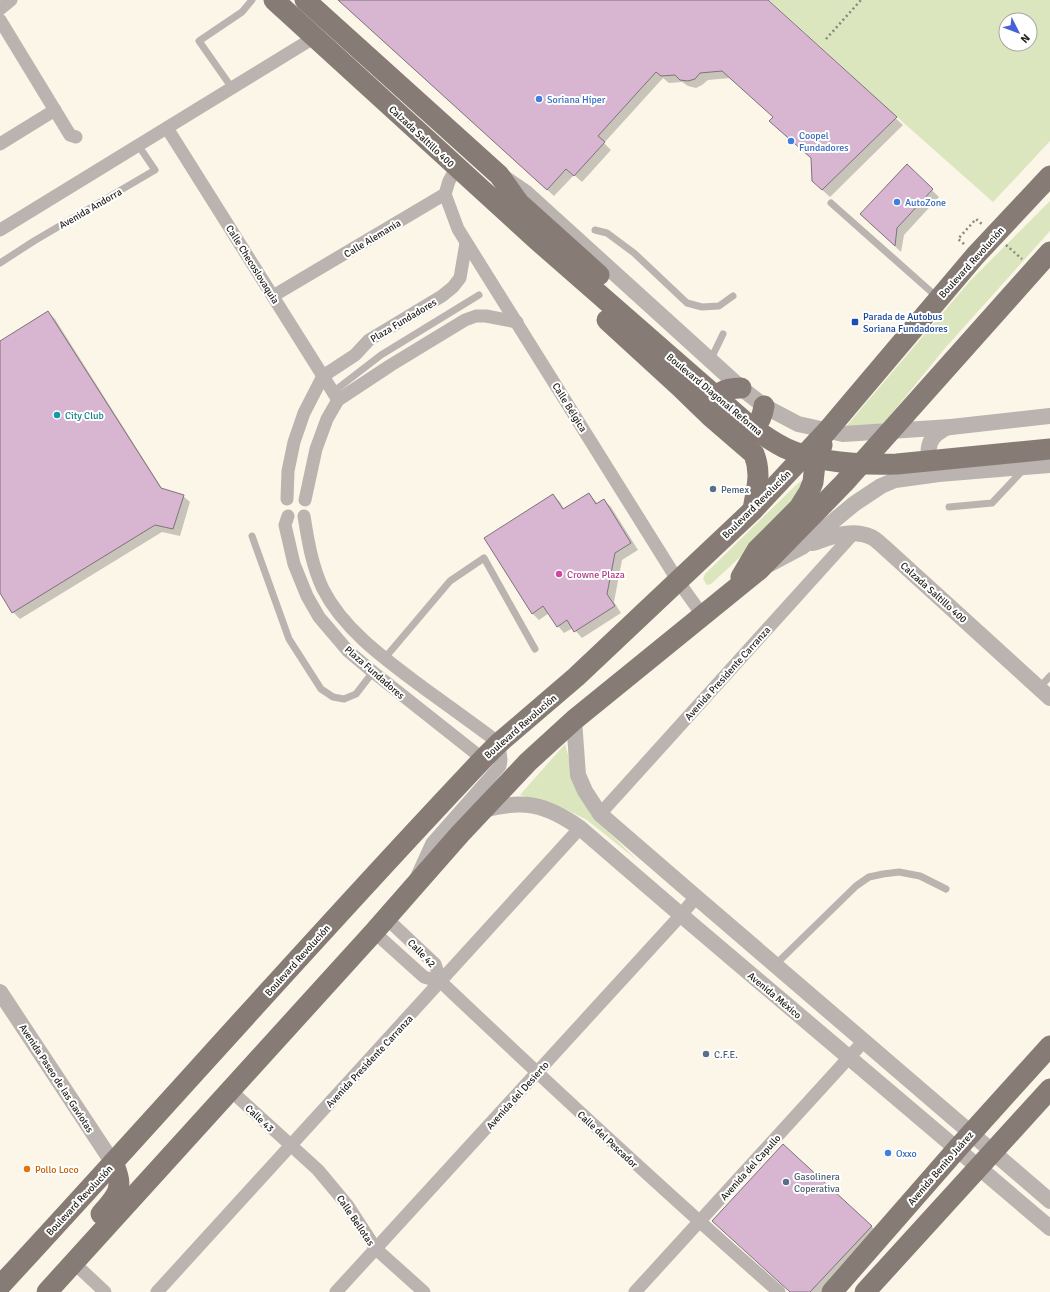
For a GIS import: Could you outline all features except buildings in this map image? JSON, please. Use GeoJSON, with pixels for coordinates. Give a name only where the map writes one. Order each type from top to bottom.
{"type":"FeatureCollection","features":[{"type":"Feature","properties":{"kind":"main road","name":"Calzada Saltillo 400"},"geometry":{"type":"LineString","coordinates":[[274,0],[521,225],[576,265]]}},
{"type":"Feature","properties":{"kind":"main road"},"geometry":{"type":"LineString","coordinates":[[305,0],[499,175],[519,203],[576,265]]}},
{"type":"Feature","properties":{"kind":"main road","name":"Boulevard Revolución"},"geometry":{"type":"LineString","coordinates":[[0,1286],[350,901],[483,759],[499,743],[576,677],[753,510],[827,431],[975,256],[1050,176]]}},
{"type":"Feature","properties":{"kind":"main road"},"geometry":{"type":"LineString","coordinates":[[521,225],[539,255],[555,274],[710,416],[754,454],[759,477],[753,510]]}},
{"type":"Feature","properties":{"kind":"main road"},"geometry":{"type":"LineString","coordinates":[[47,1292],[380,925],[460,834],[528,762],[574,720],[760,569],[844,483],[1050,252]]}},
{"type":"Feature","properties":{"kind":"main road","name":"Boulevard Diagonal Reforma"},"geometry":{"type":"LineString","coordinates":[[576,265],[753,411],[794,437],[821,446],[846,450],[868,451],[935,447],[1050,436]]}},
{"type":"Feature","properties":{"kind":"main road","name":"Boulevard Diagonal Reforma"},"geometry":{"type":"LineString","coordinates":[[576,265],[744,421],[762,434],[786,448],[816,458],[851,463],[874,464],[897,464],[1050,449]]}},
{"type":"Feature","properties":{"kind":"main road"},"geometry":{"type":"LineString","coordinates":[[710,416],[710,406],[712,400],[717,394],[732,388],[741,388]]}},
{"type":"Feature","properties":{"kind":"main road"},"geometry":{"type":"LineString","coordinates":[[732,435],[741,435],[755,427],[763,415],[764,406]]}},
{"type":"Feature","properties":{"kind":"main road"},"geometry":{"type":"LineString","coordinates":[[732,591],[757,550],[799,508],[809,492],[813,482],[815,464],[827,431]]}},
{"type":"Feature","properties":{"kind":"main road","name":"Avenida Benito Juárez"},"geometry":{"type":"LineString","coordinates":[[832,1292],[956,1149],[1050,1046]]}},
{"type":"Feature","properties":{"kind":"main road"},"geometry":{"type":"LineString","coordinates":[[865,1292],[1050,1089]]}},
{"type":"Feature","properties":{"kind":"main road"},"geometry":{"type":"LineString","coordinates":[[74,1263],[81,1240],[116,1196],[119,1188],[119,1180],[118,1173],[113,1163]]}},
{"type":"Feature","properties":{"kind":"street"},"geometry":{"type":"LineString","coordinates":[[0,9],[11,0]]}},
{"type":"Feature","properties":{"kind":"street"},"geometry":{"type":"LineString","coordinates":[[0,20],[70,135],[76,137]]}},
{"type":"Feature","properties":{"kind":"street"},"geometry":{"type":"LineString","coordinates":[[0,230],[315,37]]}},
{"type":"Feature","properties":{"kind":"street"},"geometry":{"type":"LineString","coordinates":[[0,144],[55,110]]}},
{"type":"Feature","properties":{"kind":"street","name":"Calle Checoslovaquia"},"geometry":{"type":"LineString","coordinates":[[167,128],[336,396]]}},
{"type":"Feature","properties":{"kind":"street"},"geometry":{"type":"LineString","coordinates":[[445,194],[449,181],[457,167]]}},
{"type":"Feature","properties":{"kind":"street"},"geometry":{"type":"LineString","coordinates":[[499,175],[525,192],[741,388],[764,406],[798,424],[843,434],[951,427],[1050,416]]}},
{"type":"Feature","properties":{"kind":"street","name":"Calle Alemania"},"geometry":{"type":"LineString","coordinates":[[273,296],[445,194]]}},
{"type":"Feature","properties":{"kind":"street","name":"Calle Bélgica"},"geometry":{"type":"LineString","coordinates":[[445,194],[458,229],[466,243],[517,322],[678,581],[703,616]]}},
{"type":"Feature","properties":{"kind":"street","name":"Plaza Fundadores"},"geometry":{"type":"LineString","coordinates":[[287,499],[288,471],[294,442],[304,413],[323,376],[355,355],[369,340],[442,296],[453,287],[460,278],[466,243]]}},
{"type":"Feature","properties":{"kind":"street"},"geometry":{"type":"LineString","coordinates":[[305,500],[299,496],[291,496],[287,499],[284,509],[288,516],[296,519],[304,516],[307,510],[307,503],[305,500],[316,449],[336,396],[392,365],[465,320],[476,316],[486,316],[517,322]]}},
{"type":"Feature","properties":{"kind":"street"},"geometry":{"type":"LineString","coordinates":[[939,474],[931,465],[928,452],[929,446],[931,440],[939,431],[951,427]]}},
{"type":"Feature","properties":{"kind":"street"},"geometry":{"type":"LineString","coordinates":[[760,569],[802,547],[854,504],[881,486],[895,480],[939,474],[1050,465]]}},
{"type":"Feature","properties":{"kind":"street","name":"Plaza Fundadores"},"geometry":{"type":"LineString","coordinates":[[288,516],[285,525],[294,564],[307,596],[319,617],[348,651],[483,759]]}},
{"type":"Feature","properties":{"kind":"street","name":"Plaza Fundadores"},"geometry":{"type":"LineString","coordinates":[[304,516],[308,544],[314,565],[324,590],[339,612],[359,636],[384,659],[499,743]]}},
{"type":"Feature","properties":{"kind":"street","name":"Calzada Saltillo 400"},"geometry":{"type":"LineString","coordinates":[[802,547],[837,535],[854,533],[871,537],[1046,687]]}},
{"type":"Feature","properties":{"kind":"street","name":"Avenida Presidente Carranza"},"geometry":{"type":"LineString","coordinates":[[600,814],[854,533]]}},
{"type":"Feature","properties":{"kind":"street"},"geometry":{"type":"LineString","coordinates":[[373,672],[384,659]]}},
{"type":"Feature","properties":{"kind":"street"},"geometry":{"type":"LineString","coordinates":[[574,720],[578,775],[584,791],[600,814],[1050,1201]]}},
{"type":"Feature","properties":{"kind":"street"},"geometry":{"type":"LineString","coordinates":[[412,889],[432,843],[500,766],[501,760],[499,743]]}},
{"type":"Feature","properties":{"kind":"street","name":"Avenida México"},"geometry":{"type":"LineString","coordinates":[[483,810],[503,805],[524,804],[544,808],[563,816],[580,828],[1050,1228]]}},
{"type":"Feature","properties":{"kind":"street","name":"Avenida Presidente Carranza"},"geometry":{"type":"LineString","coordinates":[[157,1292],[580,828]]}},
{"type":"Feature","properties":{"kind":"street","name":"Avenida del Desierto"},"geometry":{"type":"LineString","coordinates":[[336,1292],[696,897]]}},
{"type":"Feature","properties":{"kind":"street","name":"Calle 42"},"geometry":{"type":"LineString","coordinates":[[380,925],[424,977],[441,982]]}},
{"type":"Feature","properties":{"kind":"street","name":"Calle 42"},"geometry":{"type":"LineString","coordinates":[[380,925],[436,964],[441,982]]}},
{"type":"Feature","properties":{"kind":"street","name":"Calle del Pescador"},"geometry":{"type":"LineString","coordinates":[[441,982],[537,1073],[699,1222],[779,1292]]}},
{"type":"Feature","properties":{"kind":"street","name":"Avenida Paseo de las Gaviotas"},"geometry":{"type":"LineString","coordinates":[[0,992],[113,1163]]}},
{"type":"Feature","properties":{"kind":"street","name":"Avenida del Capullo"},"geometry":{"type":"LineString","coordinates":[[635,1292],[864,1041]]}},
{"type":"Feature","properties":{"kind":"street","name":"Calle 43"},"geometry":{"type":"LineString","coordinates":[[230,1090],[290,1146]]}},
{"type":"Feature","properties":{"kind":"street","name":"Calle Bellotas"},"geometry":{"type":"LineString","coordinates":[[290,1146],[318,1170],[335,1189],[376,1249],[424,1292]]}},
{"type":"Feature","properties":{"kind":"street"},"geometry":{"type":"LineString","coordinates":[[74,1263],[105,1292]]}},
{"type":"Feature","properties":{"kind":"lane"},"geometry":{"type":"LineString","coordinates":[[232,88],[200,41],[242,12],[252,0]]}},
{"type":"Feature","properties":{"kind":"lane","name":"Avenida Andorra"},"geometry":{"type":"LineString","coordinates":[[0,262],[155,170],[138,145]]}},
{"type":"Feature","properties":{"kind":"lane"},"geometry":{"type":"LineString","coordinates":[[831,203],[939,298]]}},
{"type":"Feature","properties":{"kind":"lane"},"geometry":{"type":"LineString","coordinates":[[595,230],[607,233],[634,253],[687,303],[702,307],[720,306],[733,296]]}},
{"type":"Feature","properties":{"kind":"lane"},"geometry":{"type":"LineString","coordinates":[[336,396],[381,355],[479,295]]}},
{"type":"Feature","properties":{"kind":"lane"},"geometry":{"type":"LineString","coordinates":[[710,361],[723,334]]}},
{"type":"Feature","properties":{"kind":"lane"},"geometry":{"type":"LineString","coordinates":[[949,507],[992,503],[1026,467]]}},
{"type":"Feature","properties":{"kind":"lane"},"geometry":{"type":"LineString","coordinates":[[252,536],[289,639],[321,689],[333,697],[344,699],[356,694],[373,672]]}},
{"type":"Feature","properties":{"kind":"lane"},"geometry":{"type":"LineString","coordinates":[[384,659],[450,581],[484,558],[535,649]]}},
{"type":"Feature","properties":{"kind":"lane"},"geometry":{"type":"LineString","coordinates":[[775,965],[856,886],[869,878],[899,872],[920,876],[946,889]]}},
{"type":"Feature","properties":{"kind":"path"},"geometry":{"type":"LineString","coordinates":[[826,39],[861,0]]}},
{"type":"Feature","properties":{"kind":"path"},"geometry":{"type":"LineString","coordinates":[[958,238],[976,219],[987,229]]}},
{"type":"Feature","properties":{"kind":"path"},"geometry":{"type":"LineString","coordinates":[[1004,244],[1027,263]]}},
{"type":"Feature","properties":{"kind":"green space"},"geometry":{"type":"Polygon","coordinates":[[[769,0],[1050,0],[1050,141],[993,202],[769,0]]]}},
{"type":"Feature","properties":{"kind":"green space"},"geometry":{"type":"Polygon","coordinates":[[[1050,201],[1050,231],[946,347],[884,423],[843,430],[970,281],[1050,201]]]}},
{"type":"Feature","properties":{"kind":"green space"},"geometry":{"type":"Polygon","coordinates":[[[804,480],[790,511],[711,584],[707,585],[703,579],[705,574],[796,485],[804,480]]]}},
{"type":"Feature","properties":{"kind":"green space"},"geometry":{"type":"Polygon","coordinates":[[[565,744],[578,791],[591,815],[637,860],[587,820],[563,808],[520,795],[565,744]]]}},
{"type":"Feature","properties":{"kind":"place","name":"Soriana Híper"},"geometry":{"type":"Point","coordinates":[539,99]}},
{"type":"Feature","properties":{"kind":"place","name":"Coopel Fundadores"},"geometry":{"type":"Point","coordinates":[791,141]}},
{"type":"Feature","properties":{"kind":"place","name":"AutoZone"},"geometry":{"type":"Point","coordinates":[897,202]}},
{"type":"Feature","properties":{"kind":"place","name":"Parada de Autobus Soriana Fundadores"},"geometry":{"type":"Point","coordinates":[855,322]}},
{"type":"Feature","properties":{"kind":"place","name":"City Club"},"geometry":{"type":"Point","coordinates":[57,415]}},
{"type":"Feature","properties":{"kind":"place","name":"Pemex"},"geometry":{"type":"Point","coordinates":[713,489]}},
{"type":"Feature","properties":{"kind":"place","name":"Crowne Plaza"},"geometry":{"type":"Point","coordinates":[559,574]}},
{"type":"Feature","properties":{"kind":"place","name":"C.F.E."},"geometry":{"type":"Point","coordinates":[706,1054]}},
{"type":"Feature","properties":{"kind":"place","name":"Oxxo"},"geometry":{"type":"Point","coordinates":[888,1153]}},
{"type":"Feature","properties":{"kind":"place","name":"Pollo Loco"},"geometry":{"type":"Point","coordinates":[27,1169]}},
{"type":"Feature","properties":{"kind":"place","name":"Gasolinera Coperativa"},"geometry":{"type":"Point","coordinates":[786,1182]}}]}
